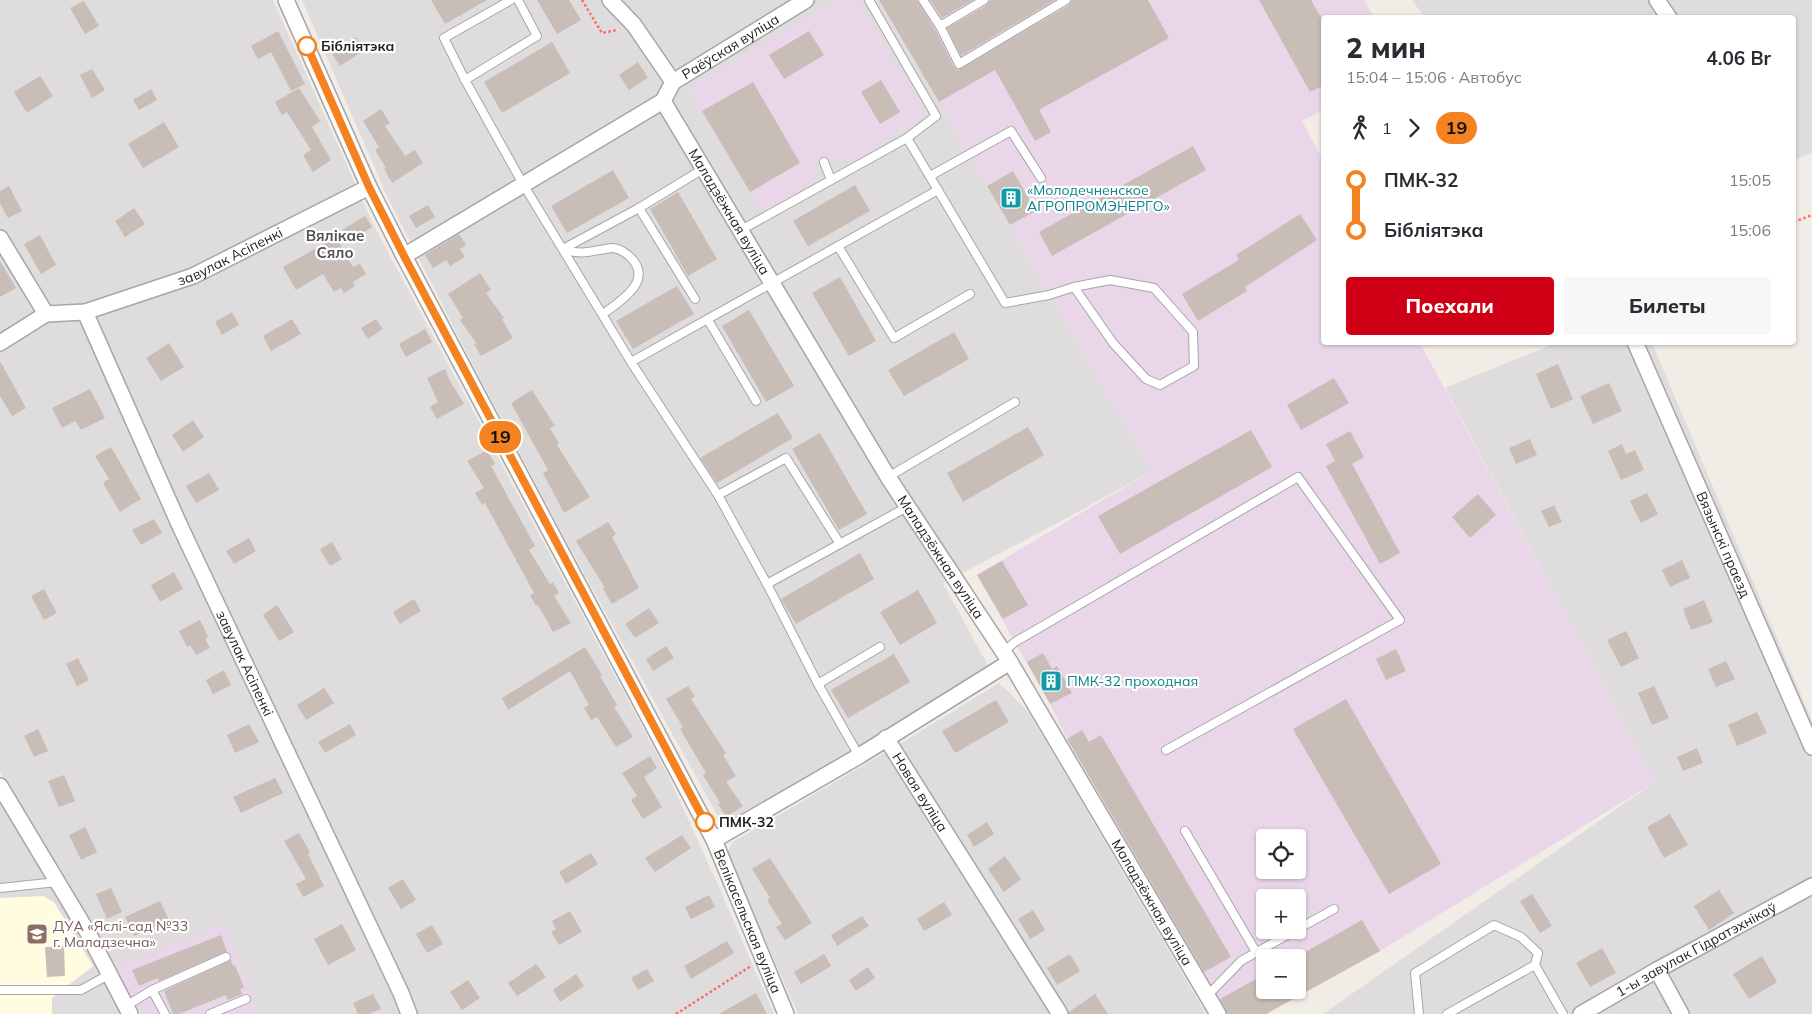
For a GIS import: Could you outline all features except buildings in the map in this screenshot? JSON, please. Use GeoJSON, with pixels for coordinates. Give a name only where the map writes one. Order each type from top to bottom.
{"type":"FeatureCollection","features":[{"type":"Feature","properties":{"kind":"street","name":"Велікасельская вуліца"},"geometry":{"type":"LineString","coordinates":[[286,0],[369,187],[404,256],[714,840],[786,1014]]}},
{"type":"Feature","properties":{"kind":"street"},"geometry":{"type":"LineString","coordinates":[[610,0],[634,25],[673,82]]}},
{"type":"Feature","properties":{"kind":"street","name":"Раёўская вуліца"},"geometry":{"type":"LineString","coordinates":[[663,101],[673,82],[806,0]]}},
{"type":"Feature","properties":{"kind":"street"},"geometry":{"type":"LineString","coordinates":[[1657,0],[1667,15]]}},
{"type":"Feature","properties":{"kind":"street"},"geometry":{"type":"LineString","coordinates":[[404,256],[663,101]]}},
{"type":"Feature","properties":{"kind":"street","name":"Маладзёжная вуліца"},"geometry":{"type":"LineString","coordinates":[[663,101],[888,477],[1007,657],[1218,1014]]}},
{"type":"Feature","properties":{"kind":"street","name":"завулак Асіпенкі"},"geometry":{"type":"LineString","coordinates":[[0,343],[46,314],[85,312],[194,276],[369,187]]}},
{"type":"Feature","properties":{"kind":"street"},"geometry":{"type":"LineString","coordinates":[[0,238],[46,314]]}},
{"type":"Feature","properties":{"kind":"street","name":"завулак Асіпенкі"},"geometry":{"type":"LineString","coordinates":[[85,312],[179,524],[401,993],[409,1014]]}},
{"type":"Feature","properties":{"kind":"street","name":"Вязынскі праезд"},"geometry":{"type":"LineString","coordinates":[[1636,345],[1812,747]]}},
{"type":"Feature","properties":{"kind":"street"},"geometry":{"type":"LineString","coordinates":[[886,738],[1007,657]]}},
{"type":"Feature","properties":{"kind":"street","name":"Новая вуліца"},"geometry":{"type":"LineString","coordinates":[[714,840],[859,756],[886,738],[1060,1014]]}},
{"type":"Feature","properties":{"kind":"street"},"geometry":{"type":"LineString","coordinates":[[0,786],[88,933],[129,1012]]}},
{"type":"Feature","properties":{"kind":"street","name":"1-ы завулак Гідратэхнікаў"},"geometry":{"type":"LineString","coordinates":[[1581,1014],[1657,970],[1812,886]]}},
{"type":"Feature","properties":{"kind":"street"},"geometry":{"type":"LineString","coordinates":[[1657,970],[1681,1014]]}},
{"type":"Feature","properties":{"kind":"lane"},"geometry":{"type":"LineString","coordinates":[[511,0],[444,38],[465,80],[523,184],[631,362],[718,495],[767,584],[818,684],[859,756]]}},
{"type":"Feature","properties":{"kind":"lane"},"geometry":{"type":"LineString","coordinates":[[465,80],[536,36],[518,0]]}},
{"type":"Feature","properties":{"kind":"lane"},"geometry":{"type":"LineString","coordinates":[[741,230],[907,138],[936,116],[869,0]]}},
{"type":"Feature","properties":{"kind":"lane"},"geometry":{"type":"LineString","coordinates":[[923,0],[940,26],[959,64],[1066,0]]}},
{"type":"Feature","properties":{"kind":"lane"},"geometry":{"type":"LineString","coordinates":[[940,26],[984,0]]}},
{"type":"Feature","properties":{"kind":"lane"},"geometry":{"type":"LineString","coordinates":[[930,176],[1011,131],[1041,178]]}},
{"type":"Feature","properties":{"kind":"lane"},"geometry":{"type":"LineString","coordinates":[[907,138],[1005,303],[1049,295],[1074,287],[1110,280],[1154,288],[1193,332],[1194,366],[1160,385],[1146,379],[1113,343],[1074,287]]}},
{"type":"Feature","properties":{"kind":"lane"},"geometry":{"type":"LineString","coordinates":[[824,162],[831,180]]}},
{"type":"Feature","properties":{"kind":"lane"},"geometry":{"type":"LineString","coordinates":[[563,249],[639,208],[703,169]]}},
{"type":"Feature","properties":{"kind":"lane"},"geometry":{"type":"LineString","coordinates":[[631,362],[938,190]]}},
{"type":"Feature","properties":{"kind":"lane"},"geometry":{"type":"LineString","coordinates":[[639,208],[694,299]]}},
{"type":"Feature","properties":{"kind":"lane"},"geometry":{"type":"LineString","coordinates":[[838,246],[894,338],[970,294]]}},
{"type":"Feature","properties":{"kind":"lane"},"geometry":{"type":"LineString","coordinates":[[563,249],[585,254],[612,248],[622,251],[637,264],[639,273],[637,285],[630,294],[603,314]]}},
{"type":"Feature","properties":{"kind":"lane"},"geometry":{"type":"LineString","coordinates":[[708,320],[756,401]]}},
{"type":"Feature","properties":{"kind":"lane"},"geometry":{"type":"LineString","coordinates":[[888,477],[1014,402]]}},
{"type":"Feature","properties":{"kind":"lane"},"geometry":{"type":"LineString","coordinates":[[718,495],[786,458],[840,544]]}},
{"type":"Feature","properties":{"kind":"lane"},"geometry":{"type":"LineString","coordinates":[[1007,657],[1015,642],[1298,477],[1400,620],[1166,750]]}},
{"type":"Feature","properties":{"kind":"lane"},"geometry":{"type":"LineString","coordinates":[[767,584],[907,507]]}},
{"type":"Feature","properties":{"kind":"lane"},"geometry":{"type":"LineString","coordinates":[[818,684],[880,648]]}},
{"type":"Feature","properties":{"kind":"lane"},"geometry":{"type":"LineString","coordinates":[[1184,831],[1256,952],[1241,961],[1207,996]]}},
{"type":"Feature","properties":{"kind":"lane"},"geometry":{"type":"LineString","coordinates":[[0,888],[57,882]]}},
{"type":"Feature","properties":{"kind":"lane"},"geometry":{"type":"LineString","coordinates":[[1306,925],[1334,909]]}},
{"type":"Feature","properties":{"kind":"lane"},"geometry":{"type":"LineString","coordinates":[[1420,1014],[1415,973],[1494,926],[1521,936],[1538,953],[1535,965],[1563,1014]]}},
{"type":"Feature","properties":{"kind":"lane"},"geometry":{"type":"LineString","coordinates":[[1262,949],[1280,939]]}},
{"type":"Feature","properties":{"kind":"lane"},"geometry":{"type":"LineString","coordinates":[[129,1012],[152,990],[226,957]]}},
{"type":"Feature","properties":{"kind":"lane"},"geometry":{"type":"LineString","coordinates":[[1446,1014],[1535,965]]}},
{"type":"Feature","properties":{"kind":"lane"},"geometry":{"type":"LineString","coordinates":[[0,990],[81,990],[110,974]]}},
{"type":"Feature","properties":{"kind":"lane"},"geometry":{"type":"LineString","coordinates":[[152,990],[166,1014]]}},
{"type":"Feature","properties":{"kind":"lane"},"geometry":{"type":"LineString","coordinates":[[210,1014],[226,1011],[246,999]]}},
{"type":"Feature","properties":{"kind":"path"},"geometry":{"type":"LineString","coordinates":[[582,0],[602,33],[634,25]]}},
{"type":"Feature","properties":{"kind":"path"},"geometry":{"type":"LineString","coordinates":[[1796,221],[1812,215]]}},
{"type":"Feature","properties":{"kind":"path"},"geometry":{"type":"LineString","coordinates":[[676,1014],[763,958]]}},
{"type":"Feature","properties":{"kind":"shaded area"},"geometry":{"type":"Polygon","coordinates":[[[0,0],[273,0],[373,224],[667,773],[774,1014],[141,1014],[83,911],[0,772],[0,0]]]}},
{"type":"Feature","properties":{"kind":"shaded area"},"geometry":{"type":"Polygon","coordinates":[[[302,0],[879,0],[1152,471],[943,583],[988,666],[845,761],[722,824],[571,550],[473,365],[387,196],[302,0]]]}},
{"type":"Feature","properties":{"kind":"shaded area"},"geometry":{"type":"Polygon","coordinates":[[[836,0],[859,0],[924,110],[921,119],[849,163],[831,158],[818,165],[814,182],[762,213],[688,88],[836,0]]]}},
{"type":"Feature","properties":{"kind":"shaded area"},"geometry":{"type":"Polygon","coordinates":[[[879,0],[1364,0],[1373,15],[1321,15],[1321,111],[1302,121],[1321,156],[1321,345],[1421,345],[1655,782],[1380,951],[1306,992],[1306,949],[1256,949],[1256,999],[1293,999],[1266,1014],[1227,1014],[1067,739],[1050,704],[977,575],[1152,471],[879,0]]]}},
{"type":"Feature","properties":{"kind":"shaded area"},"geometry":{"type":"Polygon","coordinates":[[[1412,0],[1812,0],[1812,152],[1796,159],[1796,15],[1423,15],[1412,0]]]}},
{"type":"Feature","properties":{"kind":"shaded area"},"geometry":{"type":"Polygon","coordinates":[[[1551,345],[1653,345],[1812,721],[1812,1014],[1323,1014],[1655,782],[1445,388],[1551,345]]]}},
{"type":"Feature","properties":{"kind":"shaded area"},"geometry":{"type":"Polygon","coordinates":[[[999,683],[1028,711],[1206,1014],[798,1014],[727,853],[733,842],[999,683]]]}},
{"type":"Feature","properties":{"kind":"shaded area"},"geometry":{"type":"Polygon","coordinates":[[[0,801],[59,893],[123,1014],[0,1014],[0,801]]]}},
{"type":"Feature","properties":{"kind":"shaded area","name":"ДУА «Яслі-сад №33 г. Маладзечна»"},"geometry":{"type":"Polygon","coordinates":[[[43,896],[54,902],[93,966],[52,998],[52,1014],[0,1014],[0,898],[43,896]]]}},
{"type":"Feature","properties":{"kind":"shaded area"},"geometry":{"type":"Polygon","coordinates":[[[223,925],[260,1014],[141,1014],[115,968],[223,925]]]}},
{"type":"Feature","properties":{"kind":"bus line","name":"19"},"geometry":{"type":"LineString","coordinates":[[307,46],[369,187],[404,256],[705,822]]}},
{"type":"Feature","properties":{"kind":"place","name":"Бібліятэка"},"geometry":{"type":"Point","coordinates":[307,46]}},
{"type":"Feature","properties":{"kind":"place","name":"«Молодечненское АГРОПРОМЭНЕРГО»"},"geometry":{"type":"Point","coordinates":[1011,198]}},
{"type":"Feature","properties":{"kind":"place","name":"ПМК-32 проходная"},"geometry":{"type":"Point","coordinates":[1051,681]}},
{"type":"Feature","properties":{"kind":"place","name":"ПМК-32"},"geometry":{"type":"Point","coordinates":[705,822]}},
{"type":"Feature","properties":{"kind":"place","name":"ДУА «Яслі-сад №33 г. Маладзечна»"},"geometry":{"type":"Point","coordinates":[37,934]}},
{"type":"Feature","properties":{"kind":"district","name":"Вялікае Сяло"},"geometry":{"type":"Point","coordinates":[335,244]}}]}
